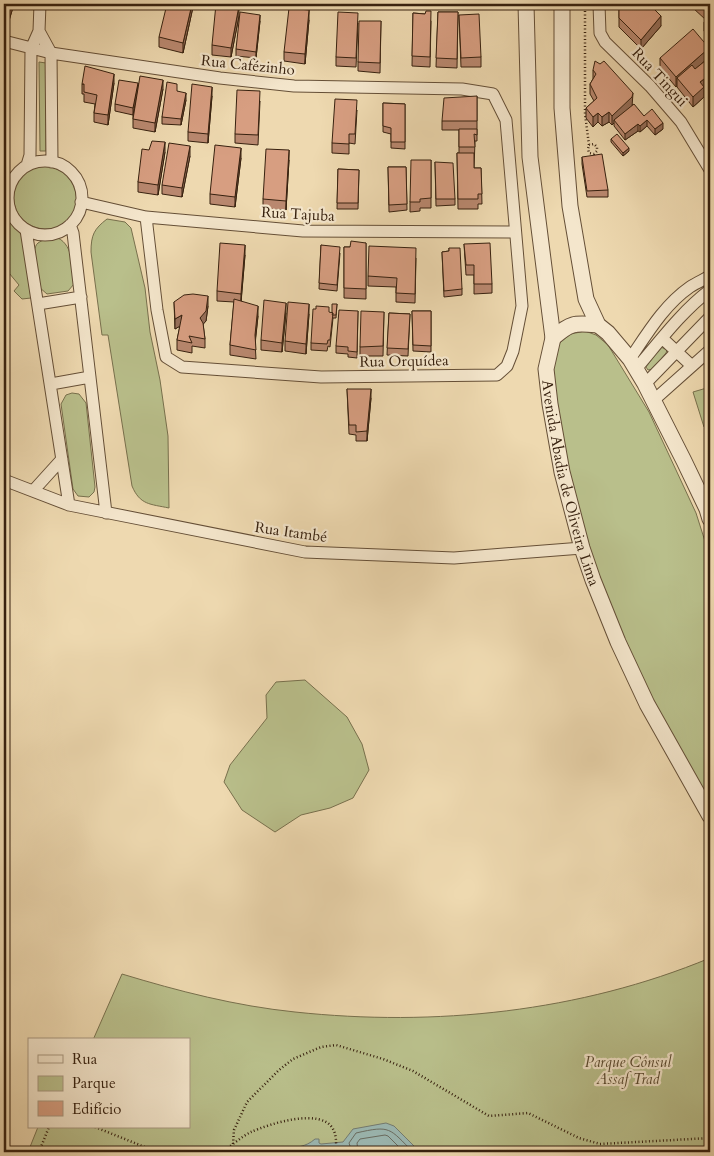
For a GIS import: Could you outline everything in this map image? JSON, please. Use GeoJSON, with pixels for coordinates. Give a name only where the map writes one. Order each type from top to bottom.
{"type":"FeatureCollection","features":[{"type":"Feature","properties":{"kind":"street"},"geometry":{"type":"LineString","coordinates":[[27,165],[30,155],[31,50],[39,31],[40,4]]}},
{"type":"Feature","properties":{"kind":"street","name":"Avenida Abadia de Oliveira Lima"},"geometry":{"type":"LineString","coordinates":[[526,4],[530,157],[553,338],[546,369],[562,472],[582,548],[618,642],[648,704],[709,814]]}},
{"type":"Feature","properties":{"kind":"street"},"geometry":{"type":"LineString","coordinates":[[562,4],[562,108],[570,206],[586,300],[598,325],[633,364],[645,384],[709,512]]}},
{"type":"Feature","properties":{"kind":"street","name":"Rua Tingui"},"geometry":{"type":"LineString","coordinates":[[599,4],[600,33],[605,42],[650,86],[681,122],[710,170]]}},
{"type":"Feature","properties":{"kind":"street"},"geometry":{"type":"LineString","coordinates":[[39,31],[51,53],[52,162]]}},
{"type":"Feature","properties":{"kind":"street","name":"Rua Cafézinho"},"geometry":{"type":"LineString","coordinates":[[4,41],[31,50],[220,78],[294,86],[462,90],[493,94]]}},
{"type":"Feature","properties":{"kind":"street","name":"Rua Orquídea"},"geometry":{"type":"LineString","coordinates":[[146,217],[157,310],[166,357],[182,367],[321,377],[497,375],[507,366],[513,351],[522,306],[506,120],[493,94]]}},
{"type":"Feature","properties":{"kind":"street"},"geometry":{"type":"LineString","coordinates":[[35,162],[52,162],[71,172],[77,181],[81,191],[80,210],[70,225],[60,231],[38,234],[26,230],[19,224],[13,216],[6,196],[10,184],[17,173],[27,165],[35,162]]}},
{"type":"Feature","properties":{"kind":"street","name":"Rua Tajuba"},"geometry":{"type":"LineString","coordinates":[[81,202],[146,217],[303,231],[515,232]]}},
{"type":"Feature","properties":{"kind":"street"},"geometry":{"type":"LineString","coordinates":[[70,225],[73,234],[81,297],[106,513]]}},
{"type":"Feature","properties":{"kind":"street"},"geometry":{"type":"LineString","coordinates":[[26,230],[69,505]]}},
{"type":"Feature","properties":{"kind":"street"},"geometry":{"type":"LineString","coordinates":[[633,364],[647,333],[669,305],[689,288],[710,276]]}},
{"type":"Feature","properties":{"kind":"street"},"geometry":{"type":"LineString","coordinates":[[689,288],[699,298]]}},
{"type":"Feature","properties":{"kind":"street"},"geometry":{"type":"LineString","coordinates":[[633,364],[662,338],[699,298],[710,290]]}},
{"type":"Feature","properties":{"kind":"street"},"geometry":{"type":"LineString","coordinates":[[38,304],[81,297]]}},
{"type":"Feature","properties":{"kind":"street"},"geometry":{"type":"LineString","coordinates":[[645,384],[710,317]]}},
{"type":"Feature","properties":{"kind":"street"},"geometry":{"type":"LineString","coordinates":[[553,338],[565,327],[580,323],[598,325]]}},
{"type":"Feature","properties":{"kind":"street"},"geometry":{"type":"LineString","coordinates":[[662,338],[692,366]]}},
{"type":"Feature","properties":{"kind":"street"},"geometry":{"type":"LineString","coordinates":[[654,400],[710,350]]}},
{"type":"Feature","properties":{"kind":"street"},"geometry":{"type":"LineString","coordinates":[[51,384],[90,377]]}},
{"type":"Feature","properties":{"kind":"street"},"geometry":{"type":"LineString","coordinates":[[32,491],[62,459]]}},
{"type":"Feature","properties":{"kind":"street","name":"Rua Itambé"},"geometry":{"type":"LineString","coordinates":[[4,480],[69,505],[305,552],[454,558],[582,548]]}},
{"type":"Feature","properties":{"kind":"path"},"geometry":{"type":"LineString","coordinates":[[585,4],[585,114],[590,145]]}},
{"type":"Feature","properties":{"kind":"path"},"geometry":{"type":"LineString","coordinates":[[233,1144],[234,1130],[247,1102],[279,1070],[293,1059],[321,1047],[336,1045],[383,1059],[413,1071],[489,1116],[528,1113],[579,1138],[600,1144],[710,1138]]}},
{"type":"Feature","properties":{"kind":"path"},"geometry":{"type":"LineString","coordinates":[[222,1152],[250,1133],[290,1119],[310,1118],[327,1122],[333,1128],[336,1152]]}},
{"type":"Feature","properties":{"kind":"path"},"geometry":{"type":"LineString","coordinates":[[39,1152],[49,1128]]}},
{"type":"Feature","properties":{"kind":"path"},"geometry":{"type":"LineString","coordinates":[[97,1128],[157,1152]]}},
{"type":"Feature","properties":{"kind":"green space"},"geometry":{"type":"Polygon","coordinates":[[[39,62],[46,63],[46,151],[40,151],[39,62]]]}},
{"type":"Feature","properties":{"kind":"green space"},"geometry":{"type":"Polygon","coordinates":[[[45,166],[59,170],[68,177],[74,187],[77,198],[75,209],[70,219],[61,226],[49,229],[34,227],[23,220],[17,210],[14,199],[15,187],[20,177],[30,169],[45,166]]]}},
{"type":"Feature","properties":{"kind":"green space"},"geometry":{"type":"Polygon","coordinates":[[[4,204],[10,221],[22,235],[31,298],[22,299],[14,291],[19,285],[4,267],[4,204]]]}},
{"type":"Feature","properties":{"kind":"green space"},"geometry":{"type":"Polygon","coordinates":[[[107,219],[125,222],[131,228],[145,288],[150,332],[160,380],[168,436],[169,508],[146,503],[138,497],[132,486],[108,335],[102,335],[91,252],[94,233],[107,219]]]}},
{"type":"Feature","properties":{"kind":"green space"},"geometry":{"type":"Polygon","coordinates":[[[58,238],[67,246],[70,252],[74,284],[68,291],[47,294],[39,287],[35,251],[38,243],[47,239],[58,238]]]}},
{"type":"Feature","properties":{"kind":"green space"},"geometry":{"type":"Polygon","coordinates":[[[585,331],[596,335],[608,345],[649,412],[696,513],[710,557],[710,794],[701,789],[679,759],[595,579],[568,474],[552,369],[557,345],[571,334],[585,331]]]}},
{"type":"Feature","properties":{"kind":"green space"},"geometry":{"type":"Polygon","coordinates":[[[661,347],[667,350],[666,353],[653,369],[648,370],[646,367],[661,347]]]}},
{"type":"Feature","properties":{"kind":"green space"},"geometry":{"type":"Polygon","coordinates":[[[710,387],[710,425],[704,427],[693,392],[710,387]]]}},
{"type":"Feature","properties":{"kind":"green space"},"geometry":{"type":"Polygon","coordinates":[[[72,393],[79,394],[86,403],[95,487],[94,492],[89,497],[78,496],[73,489],[61,404],[66,395],[72,393]]]}},
{"type":"Feature","properties":{"kind":"green space"},"geometry":{"type":"Polygon","coordinates":[[[305,680],[347,717],[362,744],[369,770],[353,798],[330,808],[301,815],[275,832],[242,810],[224,782],[230,765],[267,718],[266,695],[276,682],[305,680]]]}},
{"type":"Feature","properties":{"kind":"green space","name":"Parque Cônsul Assaf Trad"},"geometry":{"type":"Polygon","coordinates":[[[710,958],[710,1152],[28,1152],[38,1128],[190,1128],[190,1038],[94,1038],[122,974],[186,992],[251,1006],[348,1016],[401,1017],[454,1016],[558,1003],[610,991],[661,976],[710,958]]]}},
{"type":"Feature","properties":{"kind":"water"},"geometry":{"type":"Polygon","coordinates":[[[386,1123],[394,1126],[420,1152],[347,1152],[347,1149],[319,1149],[325,1152],[287,1152],[308,1144],[315,1139],[319,1139],[321,1144],[343,1142],[353,1129],[386,1123]]]}},
{"type":"Feature","properties":{"kind":"building"},"geometry":{"type":"Polygon","coordinates":[[[4,4],[12,4],[8,14],[4,13],[4,4]]]}},
{"type":"Feature","properties":{"kind":"building"},"geometry":{"type":"Polygon","coordinates":[[[167,4],[192,4],[183,43],[159,37],[167,4]]]}},
{"type":"Feature","properties":{"kind":"building"},"geometry":{"type":"Polygon","coordinates":[[[216,4],[239,6],[231,48],[212,45],[216,4]]]}},
{"type":"Feature","properties":{"kind":"building"},"geometry":{"type":"Polygon","coordinates":[[[619,4],[654,4],[654,9],[661,16],[641,40],[619,18],[619,4]]]}},
{"type":"Feature","properties":{"kind":"building"},"geometry":{"type":"Polygon","coordinates":[[[699,4],[710,4],[708,13],[699,4]]]}},
{"type":"Feature","properties":{"kind":"building"},"geometry":{"type":"Polygon","coordinates":[[[289,8],[309,10],[305,54],[284,52],[289,8]]]}},
{"type":"Feature","properties":{"kind":"building"},"geometry":{"type":"Polygon","coordinates":[[[426,11],[431,11],[430,57],[412,56],[413,13],[425,14],[426,11]]]}},
{"type":"Feature","properties":{"kind":"building"},"geometry":{"type":"Polygon","coordinates":[[[240,12],[260,15],[256,52],[236,49],[240,12]]]}},
{"type":"Feature","properties":{"kind":"building"},"geometry":{"type":"Polygon","coordinates":[[[338,12],[358,13],[356,58],[336,57],[338,12]]]}},
{"type":"Feature","properties":{"kind":"building"},"geometry":{"type":"Polygon","coordinates":[[[438,12],[458,12],[457,59],[436,58],[438,12]]]}},
{"type":"Feature","properties":{"kind":"building"},"geometry":{"type":"Polygon","coordinates":[[[479,14],[481,57],[461,58],[459,15],[479,14]]]}},
{"type":"Feature","properties":{"kind":"building"},"geometry":{"type":"Polygon","coordinates":[[[710,16],[710,28],[704,22],[710,16]]]}},
{"type":"Feature","properties":{"kind":"building"},"geometry":{"type":"Polygon","coordinates":[[[359,21],[381,21],[380,63],[358,62],[359,21]]]}},
{"type":"Feature","properties":{"kind":"building"},"geometry":{"type":"Polygon","coordinates":[[[693,29],[709,48],[676,77],[660,58],[693,29]]]}},
{"type":"Feature","properties":{"kind":"building"},"geometry":{"type":"Polygon","coordinates":[[[710,57],[710,82],[709,84],[704,79],[700,82],[704,87],[693,97],[677,78],[692,65],[695,69],[710,57]]]}},
{"type":"Feature","properties":{"kind":"building"},"geometry":{"type":"Polygon","coordinates":[[[595,61],[600,64],[604,61],[633,93],[632,97],[612,116],[609,112],[602,117],[598,113],[593,117],[586,108],[597,98],[590,84],[596,74],[593,70],[595,61]]]}},
{"type":"Feature","properties":{"kind":"building"},"geometry":{"type":"Polygon","coordinates":[[[85,66],[114,74],[108,115],[94,113],[97,95],[84,92],[84,84],[82,84],[85,66]]]}},
{"type":"Feature","properties":{"kind":"building"},"geometry":{"type":"Polygon","coordinates":[[[140,76],[163,80],[155,123],[133,119],[140,76]]]}},
{"type":"Feature","properties":{"kind":"building"},"geometry":{"type":"Polygon","coordinates":[[[119,80],[138,83],[133,108],[115,104],[119,80]]]}},
{"type":"Feature","properties":{"kind":"building"},"geometry":{"type":"Polygon","coordinates":[[[167,82],[177,84],[177,91],[186,93],[181,119],[162,117],[167,82]]]}},
{"type":"Feature","properties":{"kind":"building"},"geometry":{"type":"Polygon","coordinates":[[[192,84],[212,87],[208,134],[188,132],[192,84]]]}},
{"type":"Feature","properties":{"kind":"building"},"geometry":{"type":"Polygon","coordinates":[[[237,90],[260,91],[258,135],[235,134],[237,90]]]}},
{"type":"Feature","properties":{"kind":"building"},"geometry":{"type":"Polygon","coordinates":[[[477,96],[477,121],[442,121],[444,98],[477,96]]]}},
{"type":"Feature","properties":{"kind":"building"},"geometry":{"type":"Polygon","coordinates":[[[335,99],[357,100],[355,134],[349,134],[349,144],[332,143],[335,99]]]}},
{"type":"Feature","properties":{"kind":"building"},"geometry":{"type":"Polygon","coordinates":[[[383,103],[405,104],[405,142],[391,142],[391,128],[383,126],[383,103]]]}},
{"type":"Feature","properties":{"kind":"building"},"geometry":{"type":"Polygon","coordinates":[[[634,104],[644,116],[652,109],[663,123],[655,129],[647,120],[625,134],[614,120],[634,104]]]}},
{"type":"Feature","properties":{"kind":"building"},"geometry":{"type":"Polygon","coordinates":[[[459,129],[477,129],[477,135],[474,134],[475,147],[459,147],[459,129]]]}},
{"type":"Feature","properties":{"kind":"building"},"geometry":{"type":"Polygon","coordinates":[[[617,134],[629,148],[623,153],[611,139],[617,134]]]}},
{"type":"Feature","properties":{"kind":"building"},"geometry":{"type":"Polygon","coordinates":[[[152,141],[165,142],[158,185],[138,182],[142,149],[149,150],[152,141]]]}},
{"type":"Feature","properties":{"kind":"building"},"geometry":{"type":"Polygon","coordinates":[[[169,143],[190,146],[182,188],[162,185],[169,143]]]}},
{"type":"Feature","properties":{"kind":"building"},"geometry":{"type":"Polygon","coordinates":[[[215,145],[241,148],[235,197],[210,194],[215,145]]]}},
{"type":"Feature","properties":{"kind":"building"},"geometry":{"type":"Polygon","coordinates":[[[266,149],[289,150],[286,201],[263,199],[266,149]]]}},
{"type":"Feature","properties":{"kind":"building"},"geometry":{"type":"Polygon","coordinates":[[[457,153],[474,153],[474,168],[481,168],[482,194],[478,194],[478,199],[458,199],[457,153]]]}},
{"type":"Feature","properties":{"kind":"building"},"geometry":{"type":"Polygon","coordinates":[[[602,154],[608,190],[587,191],[582,157],[602,154]]]}},
{"type":"Feature","properties":{"kind":"building"},"geometry":{"type":"Polygon","coordinates":[[[411,160],[431,160],[431,198],[420,199],[420,202],[410,202],[411,160]]]}},
{"type":"Feature","properties":{"kind":"building"},"geometry":{"type":"Polygon","coordinates":[[[435,162],[453,163],[455,199],[436,199],[435,162]]]}},
{"type":"Feature","properties":{"kind":"building"},"geometry":{"type":"Polygon","coordinates":[[[388,167],[406,167],[407,204],[389,205],[388,167]]]}},
{"type":"Feature","properties":{"kind":"building"},"geometry":{"type":"Polygon","coordinates":[[[338,169],[359,170],[358,203],[337,203],[338,169]]]}},
{"type":"Feature","properties":{"kind":"building"},"geometry":{"type":"Polygon","coordinates":[[[351,241],[366,243],[366,289],[344,288],[344,247],[350,247],[351,241]]]}},
{"type":"Feature","properties":{"kind":"building"},"geometry":{"type":"Polygon","coordinates":[[[220,243],[245,245],[241,294],[217,291],[220,243]]]}},
{"type":"Feature","properties":{"kind":"building"},"geometry":{"type":"Polygon","coordinates":[[[490,243],[492,284],[474,284],[474,265],[466,265],[464,244],[490,243]]]}},
{"type":"Feature","properties":{"kind":"building"},"geometry":{"type":"Polygon","coordinates":[[[321,245],[340,247],[337,285],[319,283],[321,245]]]}},
{"type":"Feature","properties":{"kind":"building"},"geometry":{"type":"Polygon","coordinates":[[[369,246],[416,248],[415,294],[396,293],[397,278],[368,276],[369,246]]]}},
{"type":"Feature","properties":{"kind":"building"},"geometry":{"type":"Polygon","coordinates":[[[449,248],[460,248],[462,289],[444,291],[442,252],[449,251],[449,248]]]}},
{"type":"Feature","properties":{"kind":"building"},"geometry":{"type":"Polygon","coordinates":[[[184,295],[208,296],[206,311],[200,318],[203,323],[205,339],[189,336],[192,343],[177,340],[182,315],[175,319],[174,302],[184,295]]]}},
{"type":"Feature","properties":{"kind":"building"},"geometry":{"type":"Polygon","coordinates":[[[234,299],[258,306],[255,335],[256,350],[230,345],[234,299]]]}},
{"type":"Feature","properties":{"kind":"building"},"geometry":{"type":"Polygon","coordinates":[[[264,300],[286,303],[282,343],[261,340],[264,300]]]}},
{"type":"Feature","properties":{"kind":"building"},"geometry":{"type":"Polygon","coordinates":[[[288,302],[309,304],[306,344],[285,341],[288,302]]]}},
{"type":"Feature","properties":{"kind":"building"},"geometry":{"type":"Polygon","coordinates":[[[332,304],[337,304],[336,315],[332,315],[332,304]]]}},
{"type":"Feature","properties":{"kind":"building"},"geometry":{"type":"Polygon","coordinates":[[[316,306],[329,307],[329,312],[333,313],[330,340],[328,340],[327,344],[311,343],[313,309],[316,309],[316,306]]]}},
{"type":"Feature","properties":{"kind":"building"},"geometry":{"type":"Polygon","coordinates":[[[339,310],[358,311],[357,352],[348,351],[348,347],[336,346],[339,310]]]}},
{"type":"Feature","properties":{"kind":"building"},"geometry":{"type":"Polygon","coordinates":[[[361,311],[384,312],[383,346],[360,347],[361,311]]]}},
{"type":"Feature","properties":{"kind":"building"},"geometry":{"type":"Polygon","coordinates":[[[412,311],[431,311],[431,346],[413,345],[412,311]]]}},
{"type":"Feature","properties":{"kind":"building"},"geometry":{"type":"Polygon","coordinates":[[[389,313],[410,314],[408,349],[387,348],[389,313]]]}},
{"type":"Feature","properties":{"kind":"building"},"geometry":{"type":"Polygon","coordinates":[[[347,389],[371,389],[367,431],[356,432],[356,425],[349,425],[347,389]]]}}]}
